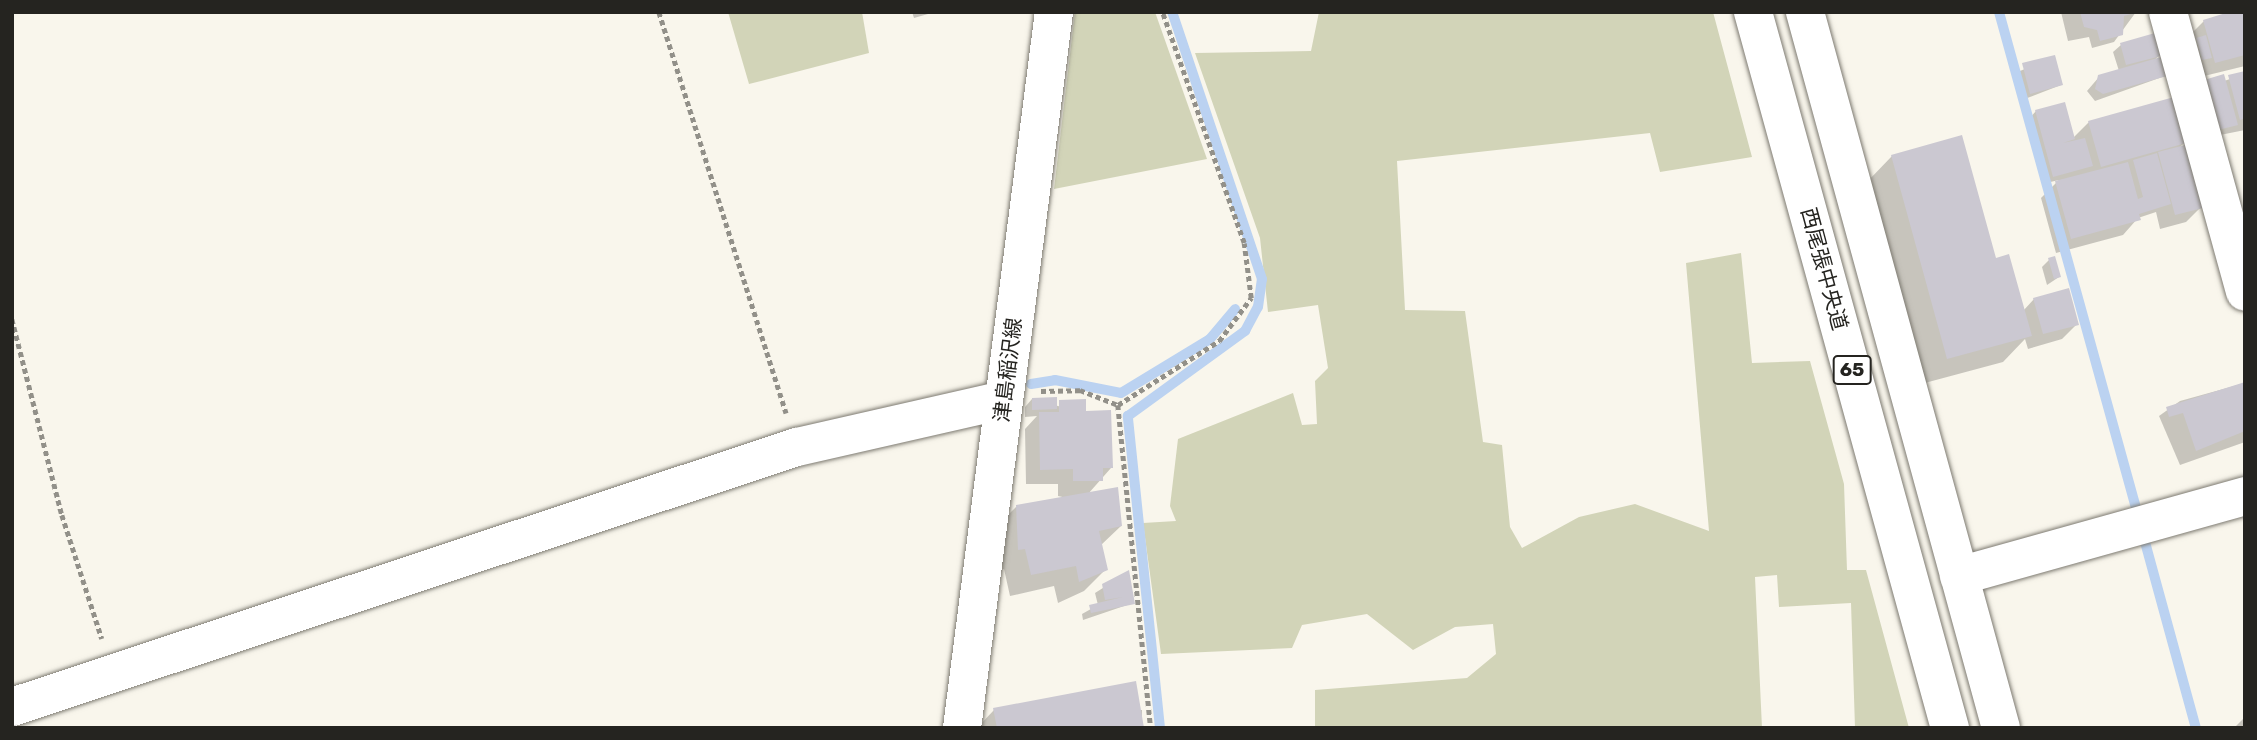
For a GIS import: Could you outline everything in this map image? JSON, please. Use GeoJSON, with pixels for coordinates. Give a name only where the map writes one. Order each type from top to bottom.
{"type":"FeatureCollection","features":[{"type":"Feature","properties":{"kind":"main road","name":"津島稲沢線"},"geometry":{"type":"LineString","coordinates":[[962,728],[1054,12]]}},
{"type":"Feature","properties":{"kind":"main road","name":"西尾張中央道"},"geometry":{"type":"LineString","coordinates":[[1753,12],[1950,728]]}},
{"type":"Feature","properties":{"kind":"main road","name":"65"},"geometry":{"type":"LineString","coordinates":[[1805,12],[2001,728]]}},
{"type":"Feature","properties":{"kind":"main road"},"geometry":{"type":"LineString","coordinates":[[2168,12],[2245,292]]}},
{"type":"Feature","properties":{"kind":"main road"},"geometry":{"type":"LineString","coordinates":[[12,707],[796,447],[1004,400]]}},
{"type":"Feature","properties":{"kind":"main road"},"geometry":{"type":"LineString","coordinates":[[1959,576],[2245,496]]}},
{"type":"Feature","properties":{"kind":"path"},"geometry":{"type":"LineString","coordinates":[[659,12],[796,447]]}},
{"type":"Feature","properties":{"kind":"path"},"geometry":{"type":"LineString","coordinates":[[1118,405],[1228,334],[1251,298],[1253,281],[1218,163],[1162,12]]}},
{"type":"Feature","properties":{"kind":"path"},"geometry":{"type":"LineString","coordinates":[[12,318],[62,515],[114,673]]}},
{"type":"Feature","properties":{"kind":"path"},"geometry":{"type":"LineString","coordinates":[[1004,400],[1054,388],[1080,390],[1118,405]]}},
{"type":"Feature","properties":{"kind":"path"},"geometry":{"type":"LineString","coordinates":[[1118,405],[1151,728]]}},
{"type":"Feature","properties":{"kind":"green space"},"geometry":{"type":"Polygon","coordinates":[[[728,12],[862,12],[869,53],[749,84],[728,12]]]}},
{"type":"Feature","properties":{"kind":"green space"},"geometry":{"type":"Polygon","coordinates":[[[1075,12],[1155,12],[1207,159],[1054,189],[1075,12]]]}},
{"type":"Feature","properties":{"kind":"green space"},"geometry":{"type":"Polygon","coordinates":[[[1319,12],[1713,12],[1752,157],[1660,172],[1650,133],[1397,161],[1405,310],[1465,311],[1483,442],[1502,445],[1510,527],[1522,548],[1579,517],[1635,504],[1709,531],[1686,263],[1741,253],[1752,363],[1810,361],[1844,484],[1847,570],[1866,570],[1909,728],[1855,728],[1851,603],[1779,607],[1777,575],[1755,577],[1762,728],[1315,728],[1315,690],[1467,678],[1496,654],[1493,624],[1455,627],[1413,650],[1367,614],[1302,625],[1292,648],[1161,654],[1143,523],[1176,521],[1170,506],[1178,439],[1293,393],[1302,425],[1317,424],[1315,381],[1328,368],[1318,305],[1268,312],[1260,238],[1195,53],[1311,51],[1319,12]]]}},
{"type":"Feature","properties":{"kind":"building"},"geometry":{"type":"Polygon","coordinates":[[[2080,12],[2134,13],[2124,16],[2123,35],[2100,41],[2097,30],[2084,27],[2080,12]]]}},
{"type":"Feature","properties":{"kind":"building"},"geometry":{"type":"Polygon","coordinates":[[[2229,12],[2245,12],[2245,55],[2215,63],[2203,20],[2229,12]]]}},
{"type":"Feature","properties":{"kind":"building"},"geometry":{"type":"Polygon","coordinates":[[[2155,33],[2161,56],[2126,65],[2120,43],[2155,33]]]}},
{"type":"Feature","properties":{"kind":"building"},"geometry":{"type":"Polygon","coordinates":[[[2206,35],[2212,58],[2202,60],[2196,38],[2206,35]]]}},
{"type":"Feature","properties":{"kind":"building"},"geometry":{"type":"Polygon","coordinates":[[[2055,55],[2063,85],[2030,94],[2022,63],[2055,55]]]}},
{"type":"Feature","properties":{"kind":"building"},"geometry":{"type":"Polygon","coordinates":[[[2161,57],[2167,76],[2103,94],[2095,89],[2098,75],[2161,57]]]}},
{"type":"Feature","properties":{"kind":"building"},"geometry":{"type":"Polygon","coordinates":[[[2245,71],[2245,118],[2240,120],[2228,75],[2245,71]]]}},
{"type":"Feature","properties":{"kind":"building"},"geometry":{"type":"Polygon","coordinates":[[[2224,74],[2238,125],[2218,130],[2204,80],[2224,74]]]}},
{"type":"Feature","properties":{"kind":"building"},"geometry":{"type":"Polygon","coordinates":[[[2174,97],[2186,143],[2101,167],[2088,121],[2174,97]]]}},
{"type":"Feature","properties":{"kind":"building"},"geometry":{"type":"Polygon","coordinates":[[[2065,102],[2075,139],[2063,143],[2085,138],[2093,166],[2053,177],[2035,110],[2065,102]]]}},
{"type":"Feature","properties":{"kind":"building"},"geometry":{"type":"Polygon","coordinates":[[[1962,135],[1996,258],[2009,254],[2032,336],[1947,359],[1891,155],[1962,135]]]}},
{"type":"Feature","properties":{"kind":"building"},"geometry":{"type":"Polygon","coordinates":[[[2185,145],[2203,208],[2175,215],[2158,152],[2185,145]]]}},
{"type":"Feature","properties":{"kind":"building"},"geometry":{"type":"Polygon","coordinates":[[[2157,153],[2171,204],[2139,214],[2141,220],[2071,239],[2055,181],[2128,162],[2138,199],[2143,197],[2133,160],[2157,153]]]}},
{"type":"Feature","properties":{"kind":"building"},"geometry":{"type":"Polygon","coordinates":[[[2055,256],[2061,277],[2054,279],[2048,258],[2055,256]]]}},
{"type":"Feature","properties":{"kind":"building"},"geometry":{"type":"Polygon","coordinates":[[[2069,288],[2079,325],[2043,334],[2033,298],[2069,288]]]}},
{"type":"Feature","properties":{"kind":"building"},"geometry":{"type":"Polygon","coordinates":[[[2245,382],[2245,431],[2196,451],[2183,413],[2169,417],[2166,407],[2245,382]]]}},
{"type":"Feature","properties":{"kind":"building"},"geometry":{"type":"Polygon","coordinates":[[[1057,397],[1057,409],[1032,410],[1032,398],[1057,397]]]}},
{"type":"Feature","properties":{"kind":"building"},"geometry":{"type":"Polygon","coordinates":[[[1086,399],[1086,411],[1111,410],[1113,468],[1103,468],[1103,481],[1073,481],[1073,469],[1040,470],[1039,412],[1059,412],[1059,400],[1086,399]]]}},
{"type":"Feature","properties":{"kind":"building"},"geometry":{"type":"Polygon","coordinates":[[[1118,487],[1122,526],[1099,531],[1108,570],[1079,582],[1076,566],[1031,575],[1025,549],[1018,550],[1016,505],[1118,487]]]}},
{"type":"Feature","properties":{"kind":"building"},"geometry":{"type":"Polygon","coordinates":[[[1129,570],[1135,604],[1091,613],[1089,605],[1123,597],[1105,600],[1102,584],[1129,570]]]}},
{"type":"Feature","properties":{"kind":"building"},"geometry":{"type":"Polygon","coordinates":[[[1136,681],[1144,728],[997,728],[993,708],[1136,681]]]}},
{"type":"Feature","properties":{"kind":"waterway"},"geometry":{"type":"LineString","coordinates":[[1160,728],[1128,416],[1245,331],[1258,307],[1262,279],[1172,12]]}},
{"type":"Feature","properties":{"kind":"waterway"},"geometry":{"type":"LineString","coordinates":[[1999,12],[2136,508]]}},
{"type":"Feature","properties":{"kind":"waterway"},"geometry":{"type":"LineString","coordinates":[[1031,384],[1055,380],[1121,393],[1210,339],[1235,309]]}},
{"type":"Feature","properties":{"kind":"waterway"},"geometry":{"type":"LineString","coordinates":[[2145,542],[2196,728]]}}]}
